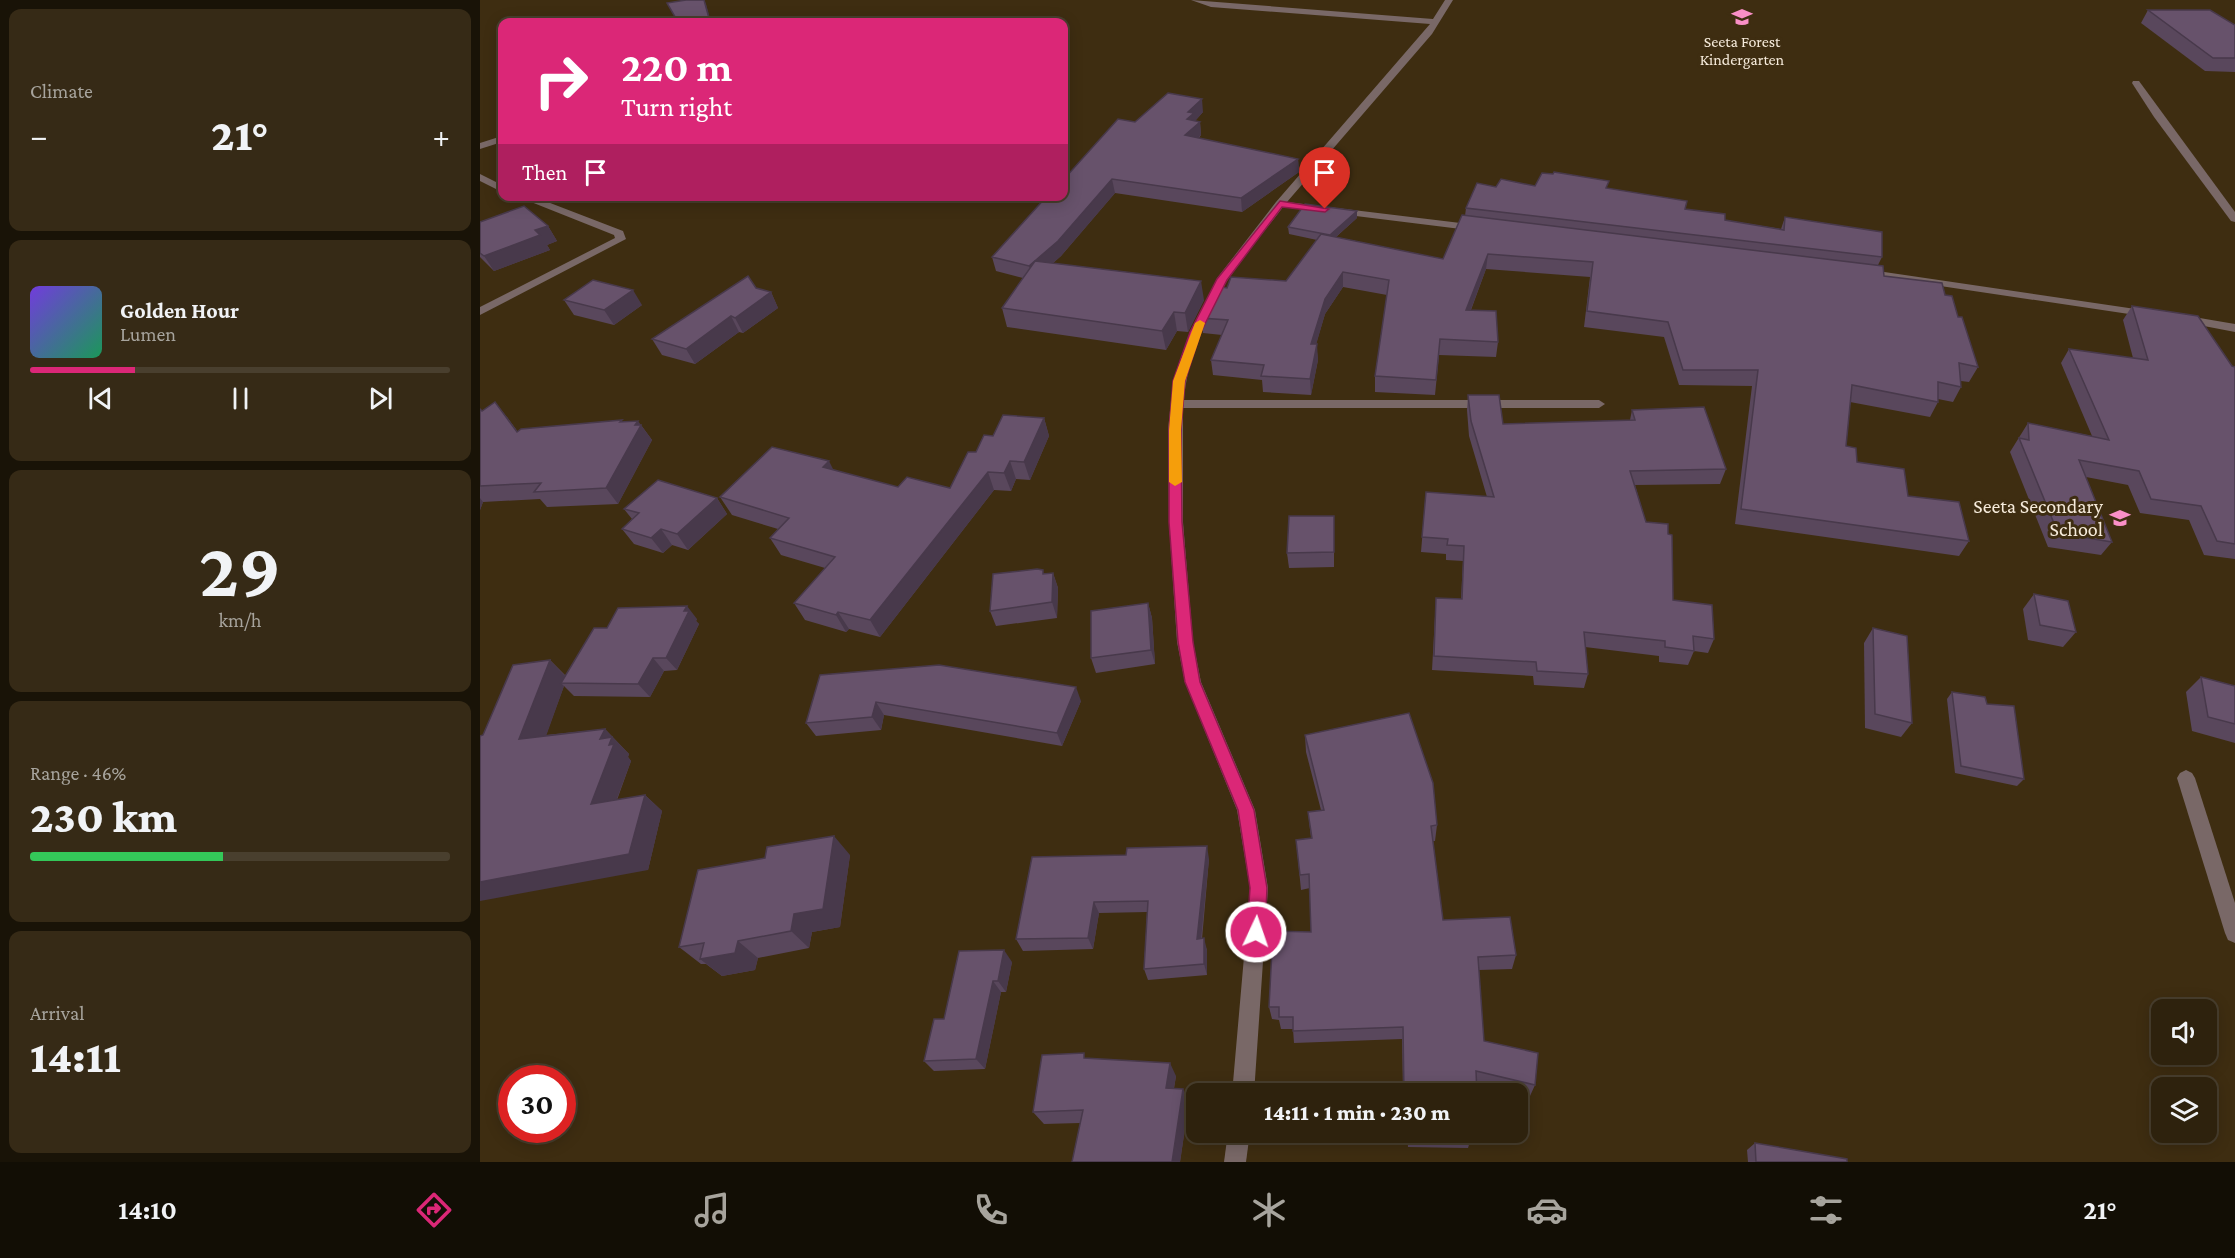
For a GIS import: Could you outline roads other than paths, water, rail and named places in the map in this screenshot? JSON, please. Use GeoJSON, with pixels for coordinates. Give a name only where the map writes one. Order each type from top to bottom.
{"type":"FeatureCollection","features":[{"type":"Feature","properties":{"kind":"street"},"geometry":{"type":"LineString","coordinates":[[1195,0],[1211,5],[1436,22]]}},
{"type":"Feature","properties":{"kind":"street"},"geometry":{"type":"LineString","coordinates":[[1244,1083],[1258,888],[1246,810],[1193,682],[1185,642],[1176,522],[1179,381],[1196,332],[1222,279],[1280,204],[1436,22],[1449,0]]}},
{"type":"Feature","properties":{"kind":"street"},"geometry":{"type":"LineString","coordinates":[[2136,83],[2157,115],[2235,219]]}},
{"type":"Feature","properties":{"kind":"street"},"geometry":{"type":"LineString","coordinates":[[480,147],[498,140]]}},
{"type":"Feature","properties":{"kind":"street"},"geometry":{"type":"LineString","coordinates":[[480,177],[498,187]]}},
{"type":"Feature","properties":{"kind":"street"},"geometry":{"type":"LineString","coordinates":[[480,312],[621,239],[619,233],[534,201]]}},
{"type":"Feature","properties":{"kind":"street"},"geometry":{"type":"LineString","coordinates":[[1280,204],[1488,229]]}},
{"type":"Feature","properties":{"kind":"street"},"geometry":{"type":"LineString","coordinates":[[1847,270],[2086,303],[2235,328]]}},
{"type":"Feature","properties":{"kind":"street"},"geometry":{"type":"LineString","coordinates":[[1177,404],[1599,404]]}},
{"type":"Feature","properties":{"kind":"street"},"geometry":{"type":"LineString","coordinates":[[2186,778],[2235,933]]}},
{"type":"Feature","properties":{"kind":"street"},"geometry":{"type":"LineString","coordinates":[[1235,1162],[1238,1143]]}},
{"type":"Feature","properties":{"kind":"place","name":"Seeta Forest Kindergarten"},"geometry":{"type":"Point","coordinates":[1742,17]}},
{"type":"Feature","properties":{"kind":"place","name":"Seeta Secondary School"},"geometry":{"type":"Point","coordinates":[2120,518]}}]}
